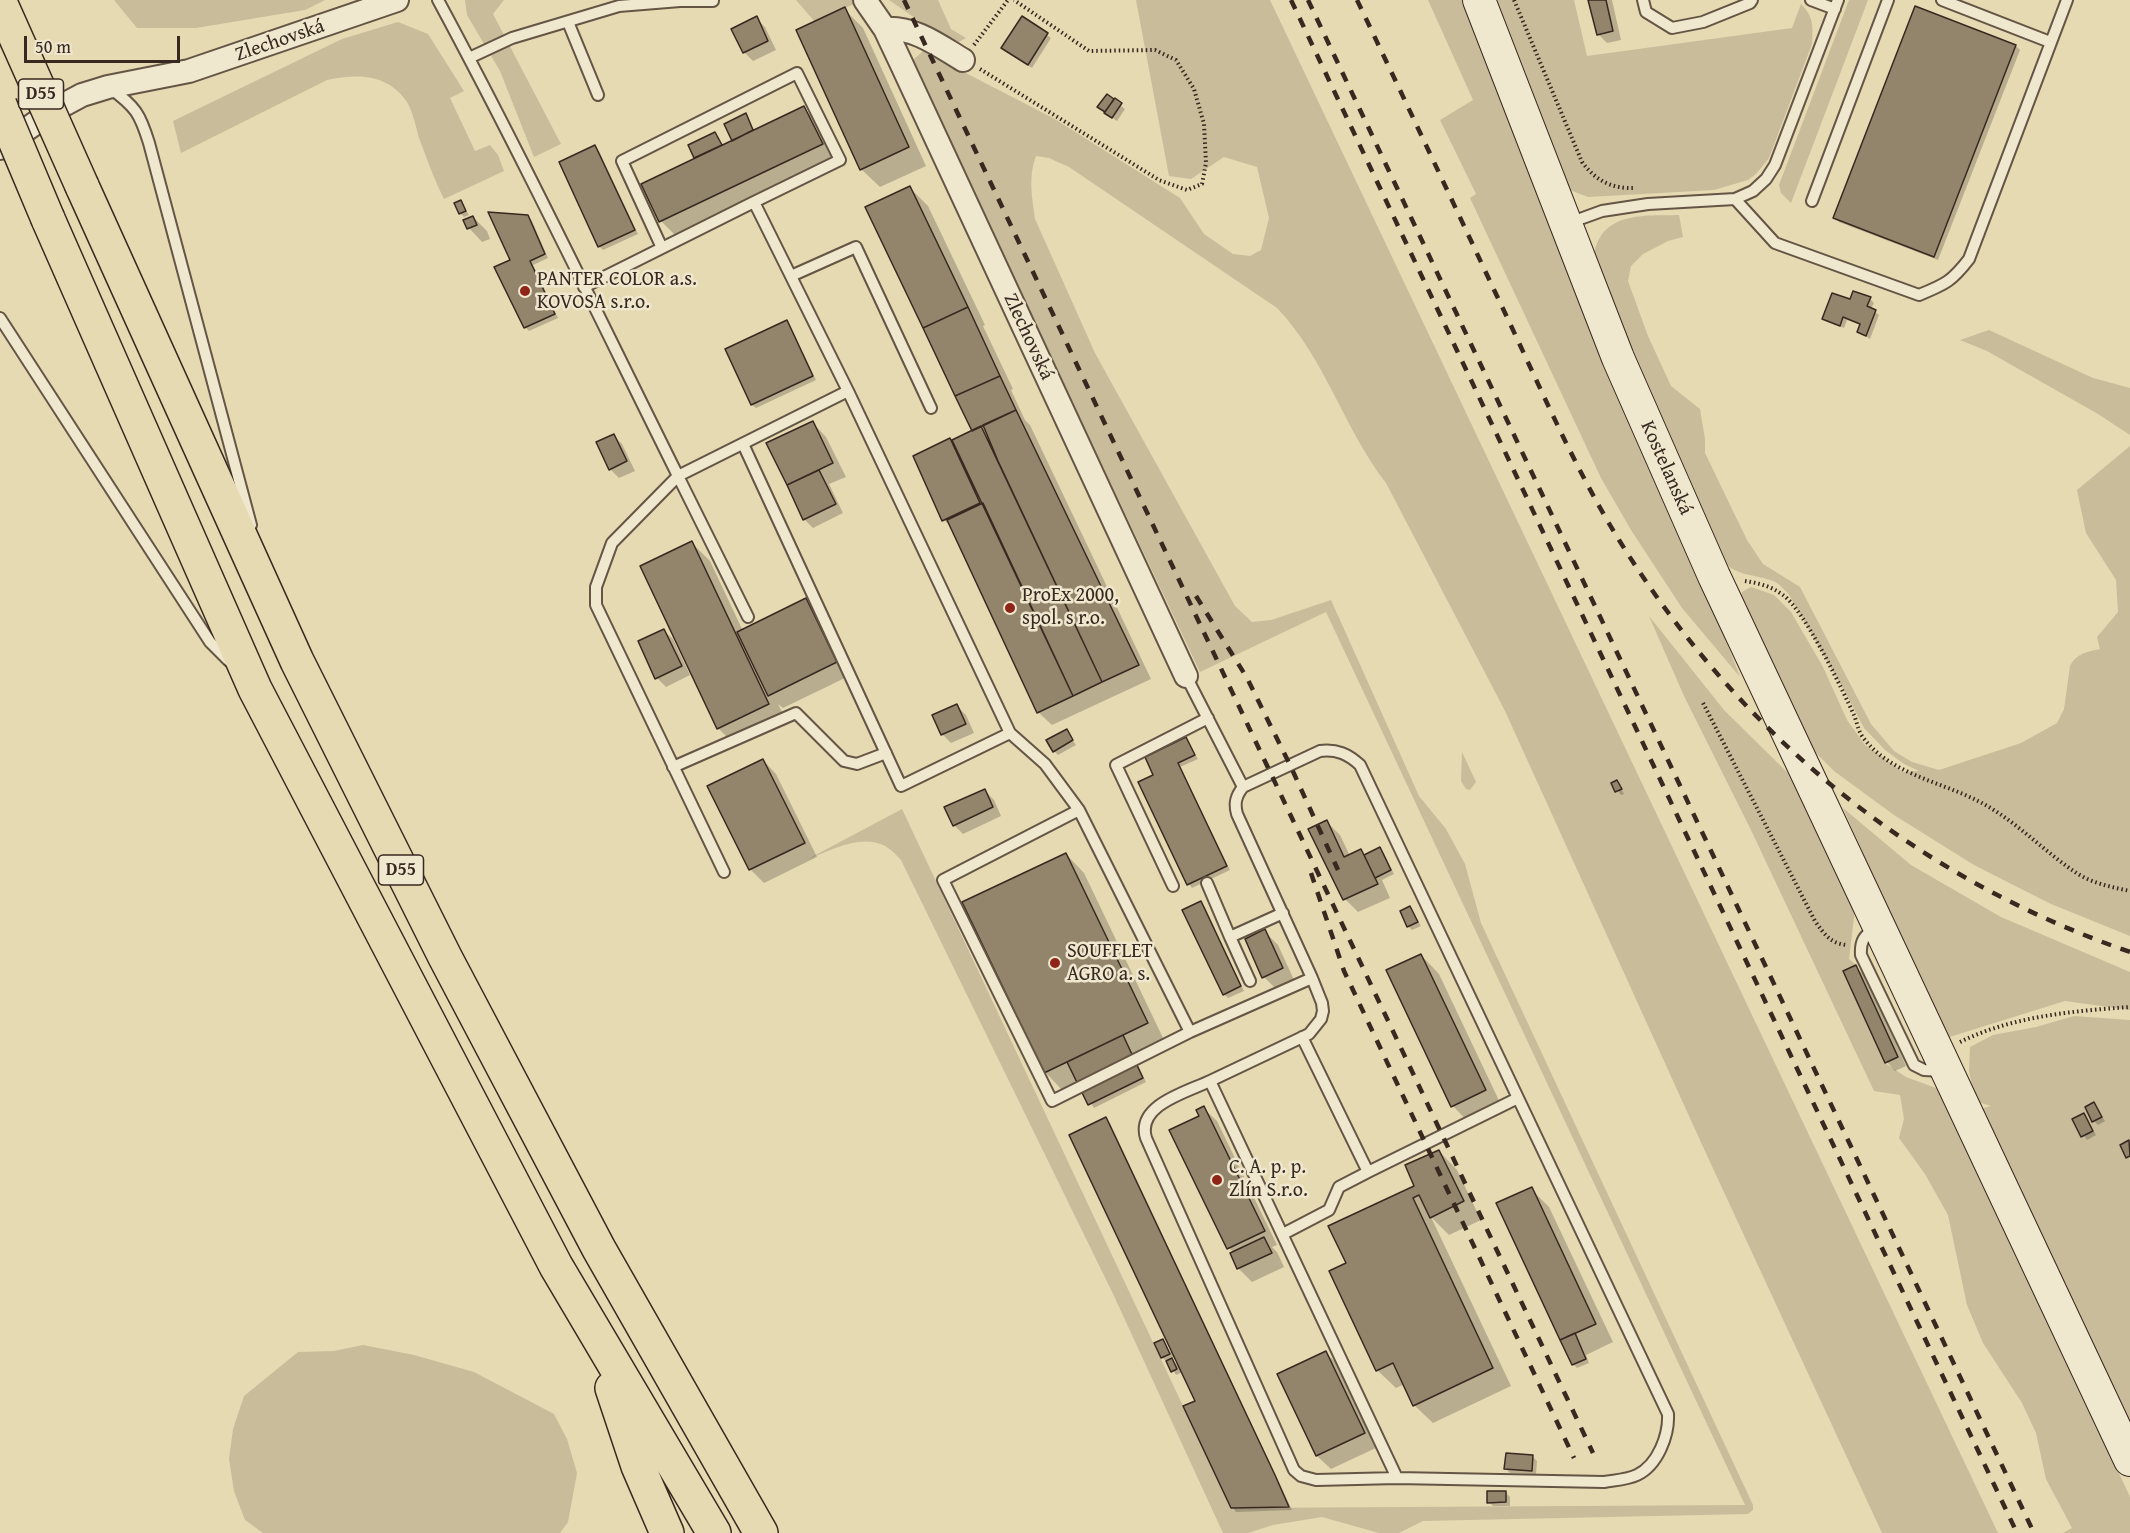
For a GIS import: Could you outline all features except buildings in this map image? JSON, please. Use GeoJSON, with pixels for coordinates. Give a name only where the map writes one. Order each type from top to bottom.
{"type":"FeatureCollection","features":[{"type":"Feature","properties":{"kind":"highway","name":"D55"},"geometry":{"type":"LineString","coordinates":[[0,2],[297,661],[445,957],[577,1207],[761,1533]]}},
{"type":"Feature","properties":{"kind":"highway","name":"D55"},"geometry":{"type":"LineString","coordinates":[[0,105],[255,689],[556,1266],[714,1533]]}},
{"type":"Feature","properties":{"kind":"highway"},"geometry":{"type":"LineString","coordinates":[[590,1324],[638,1466],[667,1533]]}},
{"type":"Feature","properties":{"kind":"main road","name":"Kostelanská"},"geometry":{"type":"LineString","coordinates":[[1479,0],[1618,358],[1871,931],[1942,1063],[2130,1460]]}},
{"type":"Feature","properties":{"kind":"street","name":"Zlechovská"},"geometry":{"type":"LineString","coordinates":[[0,148],[54,110],[82,94],[189,71],[353,9],[397,0]]}},
{"type":"Feature","properties":{"kind":"street","name":"Zlechovská"},"geometry":{"type":"LineString","coordinates":[[865,0],[885,28],[1186,676]]}},
{"type":"Feature","properties":{"kind":"street"},"geometry":{"type":"LineString","coordinates":[[885,28],[896,28],[920,34],[963,60]]}},
{"type":"Feature","properties":{"kind":"lane"},"geometry":{"type":"LineString","coordinates":[[438,0],[470,58],[748,617]]}},
{"type":"Feature","properties":{"kind":"lane"},"geometry":{"type":"LineString","coordinates":[[1643,0],[1646,12],[1672,28],[1703,22],[1750,3],[1752,0]]}},
{"type":"Feature","properties":{"kind":"lane"},"geometry":{"type":"LineString","coordinates":[[1566,225],[1602,211],[1648,204],[1735,199],[1753,191],[1772,172],[1837,5],[1811,0]]}},
{"type":"Feature","properties":{"kind":"lane"},"geometry":{"type":"LineString","coordinates":[[1812,201],[1888,0]]}},
{"type":"Feature","properties":{"kind":"lane"},"geometry":{"type":"LineString","coordinates":[[1942,0],[2050,42]]}},
{"type":"Feature","properties":{"kind":"lane"},"geometry":{"type":"LineString","coordinates":[[1735,199],[1775,243],[1919,295],[1954,278],[1969,259],[2067,0]]}},
{"type":"Feature","properties":{"kind":"lane"},"geometry":{"type":"LineString","coordinates":[[470,58],[512,38],[619,6],[713,1]]}},
{"type":"Feature","properties":{"kind":"lane"},"geometry":{"type":"LineString","coordinates":[[568,22],[598,95]]}},
{"type":"Feature","properties":{"kind":"lane"},"geometry":{"type":"LineString","coordinates":[[584,287],[840,160],[797,73],[622,161],[662,248]]}},
{"type":"Feature","properties":{"kind":"lane"},"geometry":{"type":"LineString","coordinates":[[108,87],[128,102],[142,121],[186,274],[267,583],[297,661]]}},
{"type":"Feature","properties":{"kind":"lane"},"geometry":{"type":"LineString","coordinates":[[754,202],[848,391],[1011,733],[1045,764],[1079,810],[1190,1032]]}},
{"type":"Feature","properties":{"kind":"lane"},"geometry":{"type":"LineString","coordinates":[[791,276],[856,247],[931,408]]}},
{"type":"Feature","properties":{"kind":"lane"},"geometry":{"type":"LineString","coordinates":[[0,318],[210,642],[255,689]]}},
{"type":"Feature","properties":{"kind":"lane"},"geometry":{"type":"LineString","coordinates":[[724,872],[596,605],[596,587],[612,543],[678,476],[848,391]]}},
{"type":"Feature","properties":{"kind":"lane"},"geometry":{"type":"LineString","coordinates":[[743,444],[901,786],[1011,733]]}},
{"type":"Feature","properties":{"kind":"lane"},"geometry":{"type":"LineString","coordinates":[[1186,676],[1243,788]]}},
{"type":"Feature","properties":{"kind":"lane"},"geometry":{"type":"LineString","coordinates":[[673,766],[796,713],[844,760],[857,764],[886,753]]}},
{"type":"Feature","properties":{"kind":"lane"},"geometry":{"type":"LineString","coordinates":[[1173,886],[1116,765],[1208,718]]}},
{"type":"Feature","properties":{"kind":"lane"},"geometry":{"type":"LineString","coordinates":[[1332,750],[1352,757],[1360,765],[1668,1414],[1665,1438],[1659,1452],[1639,1474],[1604,1482],[1397,1478],[1307,1479],[1294,1470],[1290,1464],[1143,1130],[1149,1114],[1155,1108],[1302,1037],[1321,1019],[1322,1003],[1282,913],[1237,814],[1236,800],[1243,788],[1320,751],[1332,750]]}},
{"type":"Feature","properties":{"kind":"lane"},"geometry":{"type":"LineString","coordinates":[[1079,810],[943,880],[1052,1101],[1190,1032],[1312,978]]}},
{"type":"Feature","properties":{"kind":"lane"},"geometry":{"type":"LineString","coordinates":[[1208,883],[1250,981]]}},
{"type":"Feature","properties":{"kind":"lane"},"geometry":{"type":"LineString","coordinates":[[1230,936],[1282,913]]}},
{"type":"Feature","properties":{"kind":"lane"},"geometry":{"type":"LineString","coordinates":[[1302,1037],[1368,1172]]}},
{"type":"Feature","properties":{"kind":"lane"},"geometry":{"type":"LineString","coordinates":[[1210,1081],[1397,1478]]}},
{"type":"Feature","properties":{"kind":"lane"},"geometry":{"type":"LineString","coordinates":[[1283,1234],[1329,1210],[1339,1187],[1518,1098]]}},
{"type":"Feature","properties":{"kind":"path"},"geometry":{"type":"LineString","coordinates":[[1008,0],[963,60],[1033,100],[1159,180],[1187,190],[1202,184],[1206,163],[1204,124],[1194,89],[1176,60],[1155,50],[1089,51],[1014,0]]}},
{"type":"Feature","properties":{"kind":"path"},"geometry":{"type":"LineString","coordinates":[[1514,0],[1582,162],[1592,176],[1620,189],[1647,188],[1648,204]]}},
{"type":"Feature","properties":{"kind":"path"},"geometry":{"type":"LineString","coordinates":[[1714,576],[1764,585],[1794,604],[1824,657],[1862,736],[1887,760],[1911,774],[1976,800],[2017,825],[2076,873],[2106,886],[2130,891]]}},
{"type":"Feature","properties":{"kind":"path"},"geometry":{"type":"LineString","coordinates":[[1703,703],[1815,921],[1827,938],[1845,945],[1871,931]]}},
{"type":"Feature","properties":{"kind":"path"},"geometry":{"type":"LineString","coordinates":[[1942,1063],[1992,1029],[2067,1012],[2130,1007]]}},
{"type":"Feature","properties":{"kind":"shaded area"},"geometry":{"type":"Polygon","coordinates":[[[114,0],[325,0],[305,10],[196,28],[137,28],[114,0]]]}},
{"type":"Feature","properties":{"kind":"shaded area"},"geometry":{"type":"Polygon","coordinates":[[[465,0],[504,0],[493,14],[561,144],[534,157],[500,71],[467,15],[465,0]]]}},
{"type":"Feature","properties":{"kind":"shaded area"},"geometry":{"type":"Polygon","coordinates":[[[796,0],[854,0],[854,4],[815,22],[796,0]]]}},
{"type":"Feature","properties":{"kind":"shaded area"},"geometry":{"type":"Polygon","coordinates":[[[889,0],[938,0],[951,29],[966,38],[957,43],[941,36],[889,0]]]}},
{"type":"Feature","properties":{"kind":"shaded area"},"geometry":{"type":"Polygon","coordinates":[[[1136,0],[1270,0],[1998,1533],[1882,1533],[1505,711],[1386,483],[1371,462],[1322,371],[1294,328],[1277,308],[1069,167],[1049,158],[1036,156],[1032,171],[1031,187],[1035,219],[1095,353],[1235,606],[1252,622],[1271,620],[1331,600],[1419,796],[1446,829],[1465,864],[1481,923],[1753,1505],[1753,1510],[1748,1514],[1423,1521],[1399,1533],[1379,1533],[1322,1517],[1273,1525],[1248,1533],[1223,1533],[1114,1296],[901,860],[883,845],[864,841],[834,848],[806,860],[902,809],[1231,1508],[1745,1505],[1326,612],[1200,672],[913,65],[914,59],[923,51],[1053,118],[1180,198],[1204,234],[1233,254],[1250,256],[1261,250],[1269,218],[1257,167],[1224,157],[1191,179],[1169,176],[1136,0]]]}},
{"type":"Feature","properties":{"kind":"shaded area"},"geometry":{"type":"Polygon","coordinates":[[[1428,0],[1467,0],[1693,555],[1740,677],[1682,608],[1631,530],[1601,478],[1470,198],[1476,194],[1440,120],[1473,100],[1428,0]]]}},
{"type":"Feature","properties":{"kind":"shaded area"},"geometry":{"type":"Polygon","coordinates":[[[1491,0],[1574,0],[1587,56],[1792,28],[1801,4],[1812,22],[1812,44],[1769,158],[1748,180],[1714,190],[1588,197],[1570,190],[1562,179],[1491,0]]]}},
{"type":"Feature","properties":{"kind":"shaded area"},"geometry":{"type":"Polygon","coordinates":[[[1849,0],[1868,0],[1791,203],[1781,193],[1779,185],[1849,0]]]}},
{"type":"Feature","properties":{"kind":"shaded area"},"geometry":{"type":"Polygon","coordinates":[[[398,22],[428,34],[464,91],[450,98],[475,151],[490,145],[498,155],[504,171],[444,199],[407,102],[390,85],[371,78],[360,77],[327,80],[181,153],[173,121],[342,39],[398,22]]]}},
{"type":"Feature","properties":{"kind":"shaded area"},"geometry":{"type":"Polygon","coordinates":[[[1652,215],[1679,215],[1683,237],[1668,241],[1643,254],[1631,266],[1628,281],[1648,336],[1671,386],[1700,409],[1705,453],[1747,540],[1763,564],[1800,587],[1871,724],[1894,751],[1912,762],[1939,770],[2021,743],[2057,723],[2064,709],[2070,666],[2079,656],[2100,649],[2097,637],[2118,612],[2116,580],[2086,533],[2077,490],[2130,446],[2130,936],[2051,904],[1974,865],[1894,815],[1834,771],[1811,748],[1741,597],[1742,592],[1751,587],[1774,595],[1791,612],[1823,667],[1847,720],[1865,745],[1903,772],[1919,771],[1904,764],[1885,750],[1864,728],[1788,593],[1775,582],[1739,572],[1722,560],[1623,340],[1594,254],[1599,240],[1615,223],[1627,219],[1652,215]]]}},
{"type":"Feature","properties":{"kind":"shaded area"},"geometry":{"type":"Polygon","coordinates":[[[1989,330],[2093,378],[2130,388],[2130,435],[2098,414],[1987,351],[1960,340],[1989,330]]]}},
{"type":"Feature","properties":{"kind":"shaded area"},"geometry":{"type":"Polygon","coordinates":[[[1649,616],[1724,710],[1789,774],[1855,909],[1849,959],[1856,965],[1843,972],[1885,1063],[1906,1077],[1944,1091],[2130,1497],[2130,1533],[2063,1533],[2072,1528],[2046,1479],[2036,1433],[2022,1403],[1983,1343],[1967,1305],[1948,1215],[1925,1174],[1899,1138],[1904,1119],[1900,1095],[1874,1091],[1751,830],[1684,696],[1649,616]]]}},
{"type":"Feature","properties":{"kind":"shaded area"},"geometry":{"type":"Polygon","coordinates":[[[1462,752],[1476,782],[1470,790],[1466,789],[1461,781],[1462,752]]]}},
{"type":"Feature","properties":{"kind":"shaded area"},"geometry":{"type":"Polygon","coordinates":[[[1843,808],[1911,865],[2001,917],[2130,972],[2130,1010],[2065,1001],[1943,1039],[1843,808]]]}},
{"type":"Feature","properties":{"kind":"shaded area"},"geometry":{"type":"Polygon","coordinates":[[[2074,1016],[2130,1020],[2130,1422],[2126,1418],[1980,1109],[1991,1106],[1975,1101],[1969,1071],[1970,1047],[1993,1035],[2036,1027],[2074,1016]]]}},
{"type":"Feature","properties":{"kind":"shaded area"},"geometry":{"type":"Polygon","coordinates":[[[363,1345],[414,1355],[474,1372],[554,1414],[567,1439],[577,1473],[568,1522],[560,1533],[263,1533],[245,1520],[234,1491],[229,1459],[233,1429],[244,1396],[298,1352],[334,1351],[363,1345]]]}},
{"type":"Feature","properties":{"kind":"railway"},"geometry":{"type":"LineString","coordinates":[[904,0],[1593,1453]]}},
{"type":"Feature","properties":{"kind":"railway"},"geometry":{"type":"LineString","coordinates":[[1291,0],[2017,1533]]}},
{"type":"Feature","properties":{"kind":"railway"},"geometry":{"type":"LineString","coordinates":[[1308,0],[2034,1533]]}},
{"type":"Feature","properties":{"kind":"railway"},"geometry":{"type":"LineString","coordinates":[[1357,0],[1585,481],[1619,540],[1667,610],[1719,676],[1776,736],[1838,791],[1905,840],[1975,883],[2051,921],[2130,952]]}},
{"type":"Feature","properties":{"kind":"railway"},"geometry":{"type":"LineString","coordinates":[[1196,596],[1247,678],[1338,870]]}},
{"type":"Feature","properties":{"kind":"railway"},"geometry":{"type":"LineString","coordinates":[[1311,873],[1344,971],[1574,1458]]}},
{"type":"Feature","properties":{"kind":"place","name":"PANTER COLOR a.s. KOVOSA s.r.o."},"geometry":{"type":"Point","coordinates":[525,291]}},
{"type":"Feature","properties":{"kind":"place","name":"ProEx 2000, spol. s r.o."},"geometry":{"type":"Point","coordinates":[1010,608]}},
{"type":"Feature","properties":{"kind":"place","name":"SOUFFLET AGRO a. s."},"geometry":{"type":"Point","coordinates":[1055,963]}},
{"type":"Feature","properties":{"kind":"place","name":"C. A. p. p. Zlín S.r.o."},"geometry":{"type":"Point","coordinates":[1217,1180]}}]}
